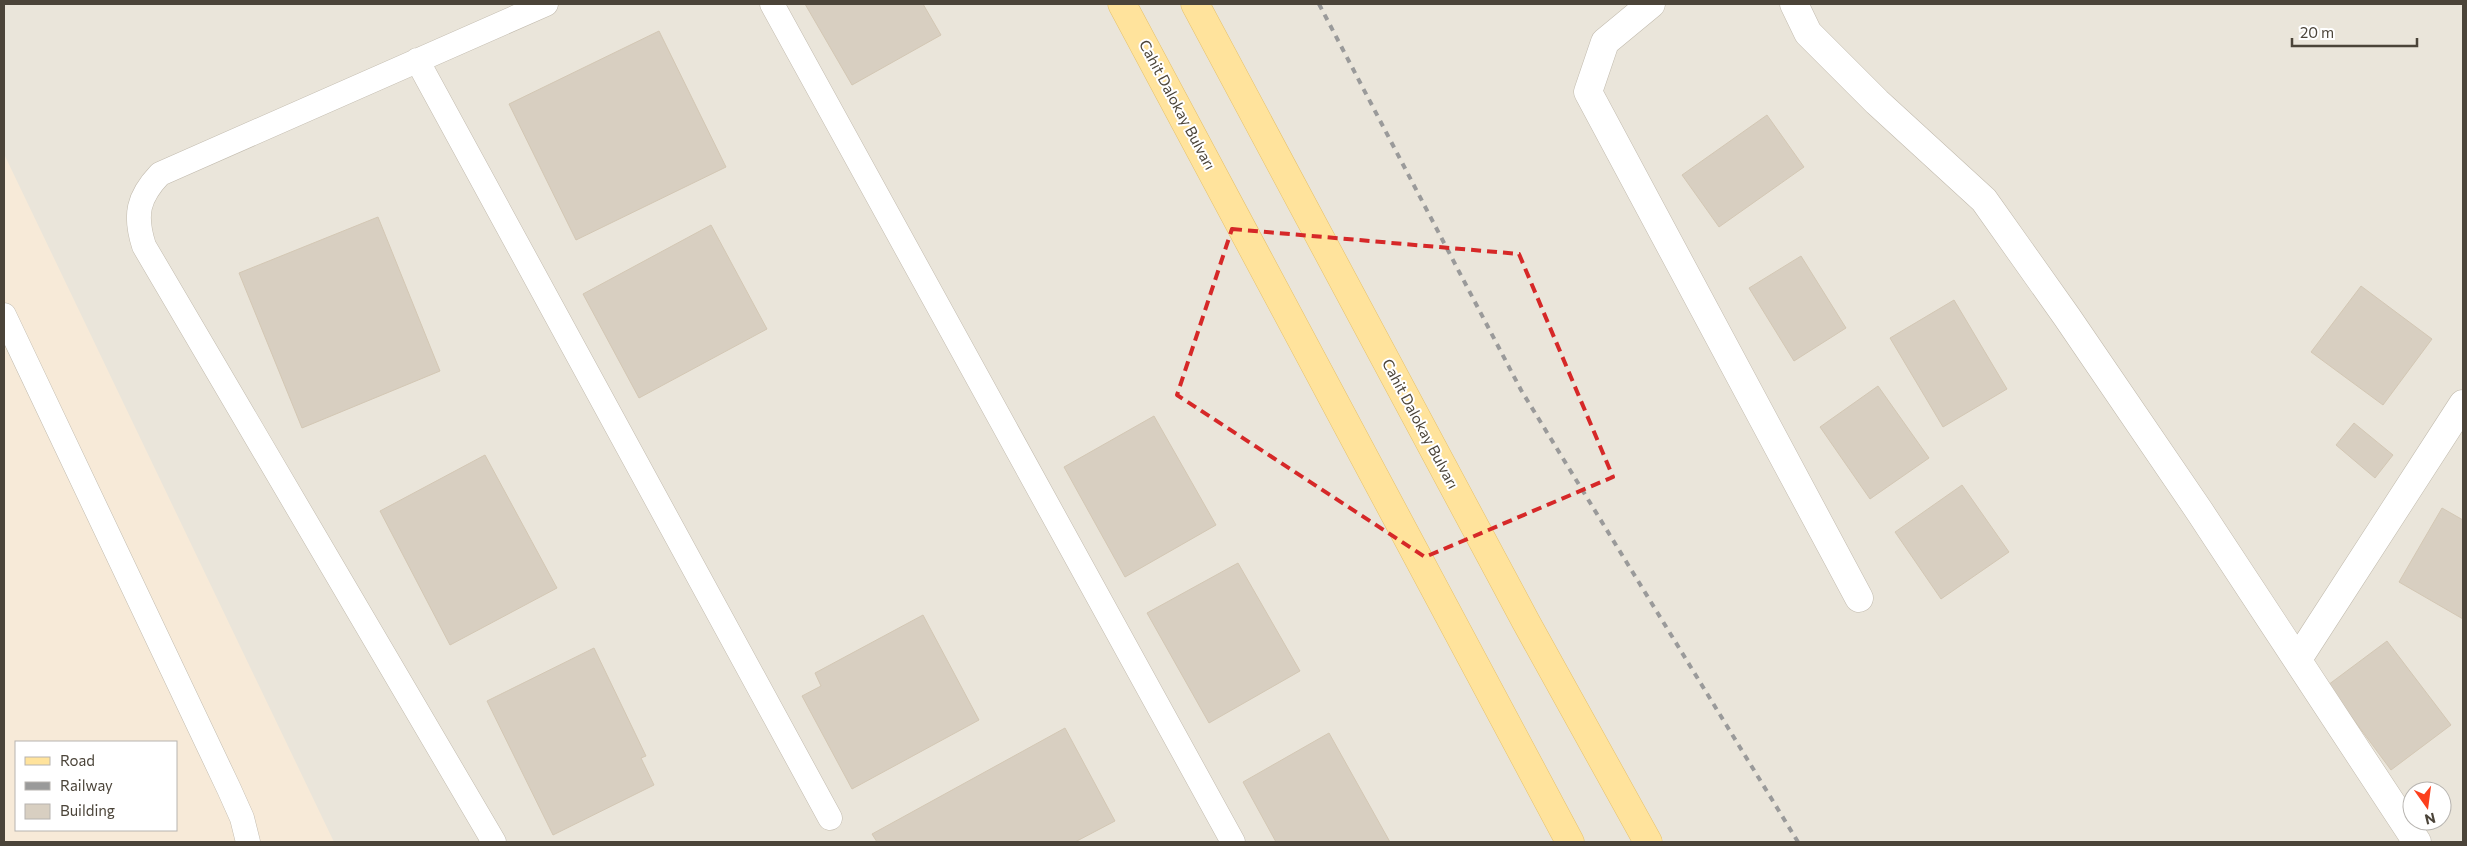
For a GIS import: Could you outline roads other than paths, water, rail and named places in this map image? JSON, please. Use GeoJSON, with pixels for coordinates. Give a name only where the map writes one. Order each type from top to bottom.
{"type":"FeatureCollection","features":[{"type":"Feature","properties":{"kind":"main road","name":"Cahit Dalokay Bulvarı"},"geometry":{"type":"LineString","coordinates":[[1122,4],[1570,842]]}},
{"type":"Feature","properties":{"kind":"main road","name":"Cahit Dalokay Bulvarı"},"geometry":{"type":"LineString","coordinates":[[1195,4],[1526,622],[1648,842]]}},
{"type":"Feature","properties":{"kind":"street"},"geometry":{"type":"LineString","coordinates":[[1650,4],[1605,42],[1588,92],[1859,598]]}},
{"type":"Feature","properties":{"kind":"street"},"geometry":{"type":"LineString","coordinates":[[1794,4],[1808,33],[1877,102],[1984,200],[2067,317],[2298,660],[2417,842]]}},
{"type":"Feature","properties":{"kind":"street"},"geometry":{"type":"LineString","coordinates":[[2298,660],[2463,404]]}},
{"type":"Feature","properties":{"kind":"lane"},"geometry":{"type":"LineString","coordinates":[[494,842],[144,246],[139,225],[140,203],[148,187],[160,174],[546,4]]}},
{"type":"Feature","properties":{"kind":"lane"},"geometry":{"type":"LineString","coordinates":[[772,4],[1233,842]]}},
{"type":"Feature","properties":{"kind":"lane"},"geometry":{"type":"LineString","coordinates":[[417,60],[830,818]]}},
{"type":"Feature","properties":{"kind":"lane"},"geometry":{"type":"LineString","coordinates":[[4,316],[229,789],[242,818],[248,842]]}},
{"type":"Feature","properties":{"kind":"railway"},"geometry":{"type":"LineString","coordinates":[[1319,4],[1521,390],[1798,842]]}}]}
